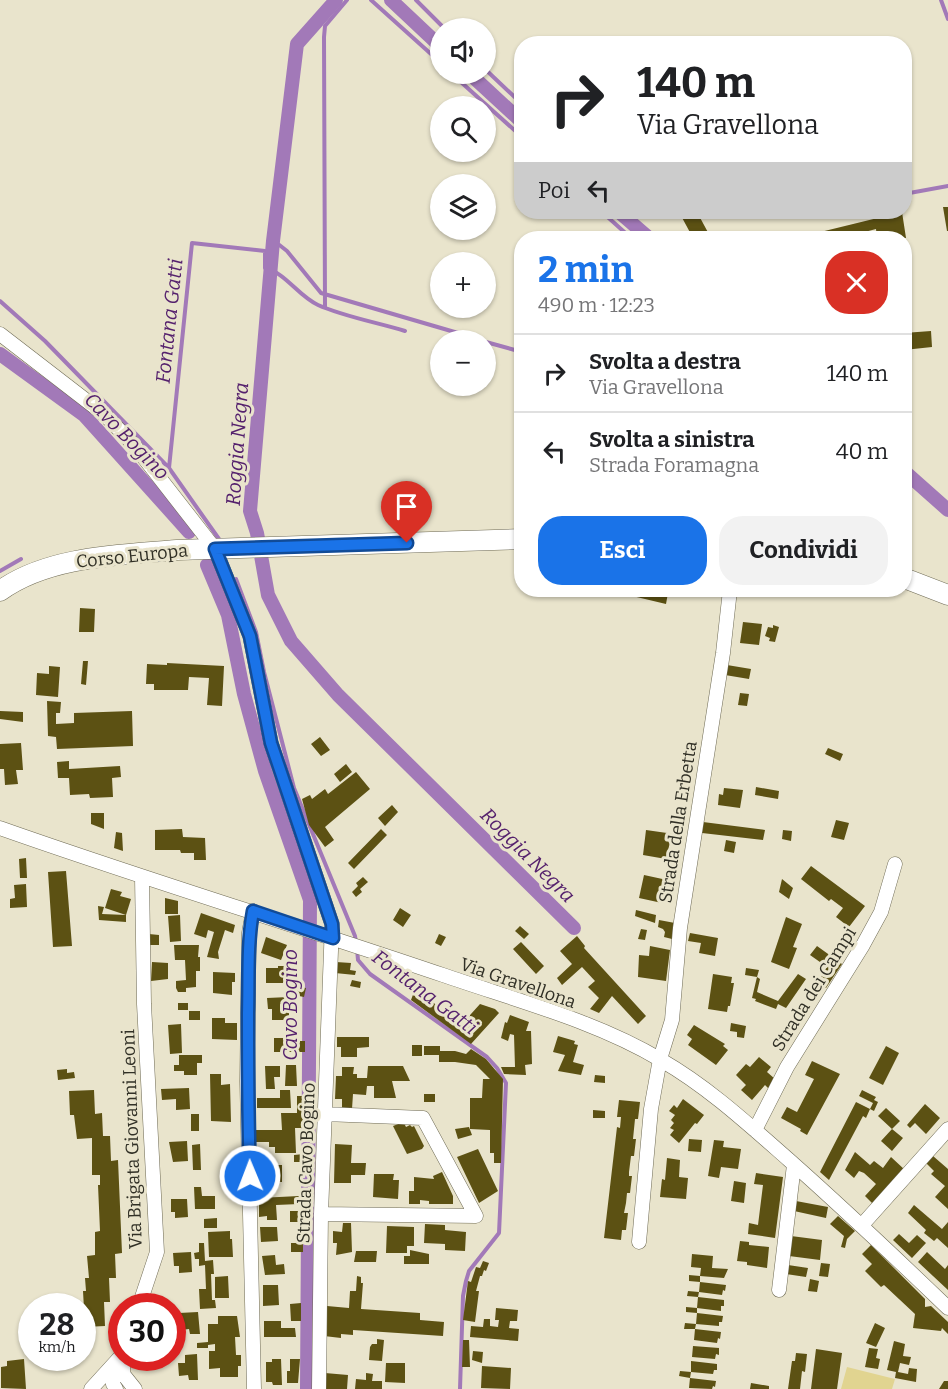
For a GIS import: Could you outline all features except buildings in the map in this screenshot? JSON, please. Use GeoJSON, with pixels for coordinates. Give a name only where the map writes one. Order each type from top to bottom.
{"type":"FeatureCollection","features":[{"type":"Feature","properties":{"kind":"main road","name":"Corso Europa"},"geometry":{"type":"LineString","coordinates":[[0,591],[60,563],[129,554],[514,539]]}},
{"type":"Feature","properties":{"kind":"main road"},"geometry":{"type":"LineString","coordinates":[[912,581],[948,595]]}},
{"type":"Feature","properties":{"kind":"street","name":"Strada Cavo Bogino"},"geometry":{"type":"LineString","coordinates":[[0,334],[105,415],[135,445],[215,549],[250,636],[271,743],[332,924],[327,936],[319,1389]]}},
{"type":"Feature","properties":{"kind":"street","name":"Strada della Erbetta"},"geometry":{"type":"LineString","coordinates":[[639,1242],[651,1109],[660,1059],[672,1020],[680,928],[723,653],[729,597]]}},
{"type":"Feature","properties":{"kind":"street","name":"Via Gravellona"},"geometry":{"type":"LineString","coordinates":[[0,828],[142,877],[305,928],[584,1024],[631,1044],[693,1080],[755,1130],[862,1226],[948,1308]]}},
{"type":"Feature","properties":{"kind":"street","name":"Strada dei Campi"},"geometry":{"type":"LineString","coordinates":[[755,1130],[787,1067],[863,945],[880,912],[895,864]]}},
{"type":"Feature","properties":{"kind":"street","name":"Via Brigata Giovanni Leoni"},"geometry":{"type":"LineString","coordinates":[[142,877],[144,1004],[157,1252],[143,1293]]}},
{"type":"Feature","properties":{"kind":"street"},"geometry":{"type":"LineString","coordinates":[[253,911],[249,933],[248,1081],[254,1389]]}},
{"type":"Feature","properties":{"kind":"street"},"geometry":{"type":"LineString","coordinates":[[321,1214],[476,1216],[423,1118],[325,1114]]}},
{"type":"Feature","properties":{"kind":"street"},"geometry":{"type":"LineString","coordinates":[[862,1226],[948,1128]]}},
{"type":"Feature","properties":{"kind":"street"},"geometry":{"type":"LineString","coordinates":[[779,1290],[794,1165]]}},
{"type":"Feature","properties":{"kind":"street"},"geometry":{"type":"LineString","coordinates":[[91,1389],[108,1371]]}},
{"type":"Feature","properties":{"kind":"street"},"geometry":{"type":"LineString","coordinates":[[112,1371],[112,1384],[116,1389]]}},
{"type":"Feature","properties":{"kind":"street"},"geometry":{"type":"LineString","coordinates":[[123,1371],[135,1389]]}},
{"type":"Feature","properties":{"kind":"shaded area"},"geometry":{"type":"Polygon","coordinates":[[[847,1367],[895,1379],[892,1389],[841,1389],[847,1367]]]}},
{"type":"Feature","properties":{"kind":"waterway","name":"Roggia Negra"},"geometry":{"type":"LineString","coordinates":[[336,0],[297,44],[273,241],[250,511],[257,533],[268,595],[291,641],[338,695],[574,928]]}},
{"type":"Feature","properties":{"kind":"waterway"},"geometry":{"type":"LineString","coordinates":[[325,307],[324,37],[325,26],[347,0]]}},
{"type":"Feature","properties":{"kind":"waterway"},"geometry":{"type":"LineString","coordinates":[[371,0],[430,53]]}},
{"type":"Feature","properties":{"kind":"waterway"},"geometry":{"type":"LineString","coordinates":[[391,0],[430,37]]}},
{"type":"Feature","properties":{"kind":"waterway"},"geometry":{"type":"LineString","coordinates":[[416,0],[434,18]]}},
{"type":"Feature","properties":{"kind":"waterway"},"geometry":{"type":"LineString","coordinates":[[941,0],[948,19]]}},
{"type":"Feature","properties":{"kind":"waterway"},"geometry":{"type":"LineString","coordinates":[[496,79],[514,96]]}},
{"type":"Feature","properties":{"kind":"waterway"},"geometry":{"type":"LineString","coordinates":[[463,84],[514,130]]}},
{"type":"Feature","properties":{"kind":"waterway"},"geometry":{"type":"LineString","coordinates":[[481,84],[514,115]]}},
{"type":"Feature","properties":{"kind":"waterway"},"geometry":{"type":"LineString","coordinates":[[912,193],[948,186]]}},
{"type":"Feature","properties":{"kind":"waterway"},"geometry":{"type":"LineString","coordinates":[[610,219],[623,231]]}},
{"type":"Feature","properties":{"kind":"waterway"},"geometry":{"type":"LineString","coordinates":[[627,219],[641,231]]}},
{"type":"Feature","properties":{"kind":"waterway"},"geometry":{"type":"LineString","coordinates":[[273,240],[287,251],[321,293],[448,330]]}},
{"type":"Feature","properties":{"kind":"waterway","name":"Fontana Gatti"},"geometry":{"type":"LineString","coordinates":[[169,468],[192,243],[265,251],[265,268],[286,280],[311,301],[338,313],[405,331]]}},
{"type":"Feature","properties":{"kind":"waterway","name":"Fontana Gatti"},"geometry":{"type":"LineString","coordinates":[[0,301],[45,341],[169,468],[219,539]]}},
{"type":"Feature","properties":{"kind":"waterway"},"geometry":{"type":"LineString","coordinates":[[496,345],[514,350]]}},
{"type":"Feature","properties":{"kind":"waterway","name":"Cavo Bogino"},"geometry":{"type":"LineString","coordinates":[[0,354],[84,415],[189,532]]}},
{"type":"Feature","properties":{"kind":"waterway"},"geometry":{"type":"LineString","coordinates":[[912,478],[948,510]]}},
{"type":"Feature","properties":{"kind":"waterway"},"geometry":{"type":"LineString","coordinates":[[0,571],[21,559]]}},
{"type":"Feature","properties":{"kind":"waterway","name":"Cavo Bogino"},"geometry":{"type":"LineString","coordinates":[[207,565],[228,615],[244,694],[265,771],[310,900],[307,1389]]}},
{"type":"Feature","properties":{"kind":"waterway","name":"Fontana Gatti"},"geometry":{"type":"LineString","coordinates":[[236,579],[256,632],[294,788],[356,942]]}},
{"type":"Feature","properties":{"kind":"waterway","name":"Fontana Gatti"},"geometry":{"type":"LineString","coordinates":[[357,949],[358,960],[370,974],[487,1057],[506,1083],[499,1233],[469,1271],[466,1281],[463,1296],[460,1389]]}},
{"type":"Feature","properties":{"kind":"route"},"geometry":{"type":"LineString","coordinates":[[250,1176],[249,933],[253,911],[333,938],[332,924],[271,743],[250,636],[242,611],[215,549],[407,543]]}}]}
